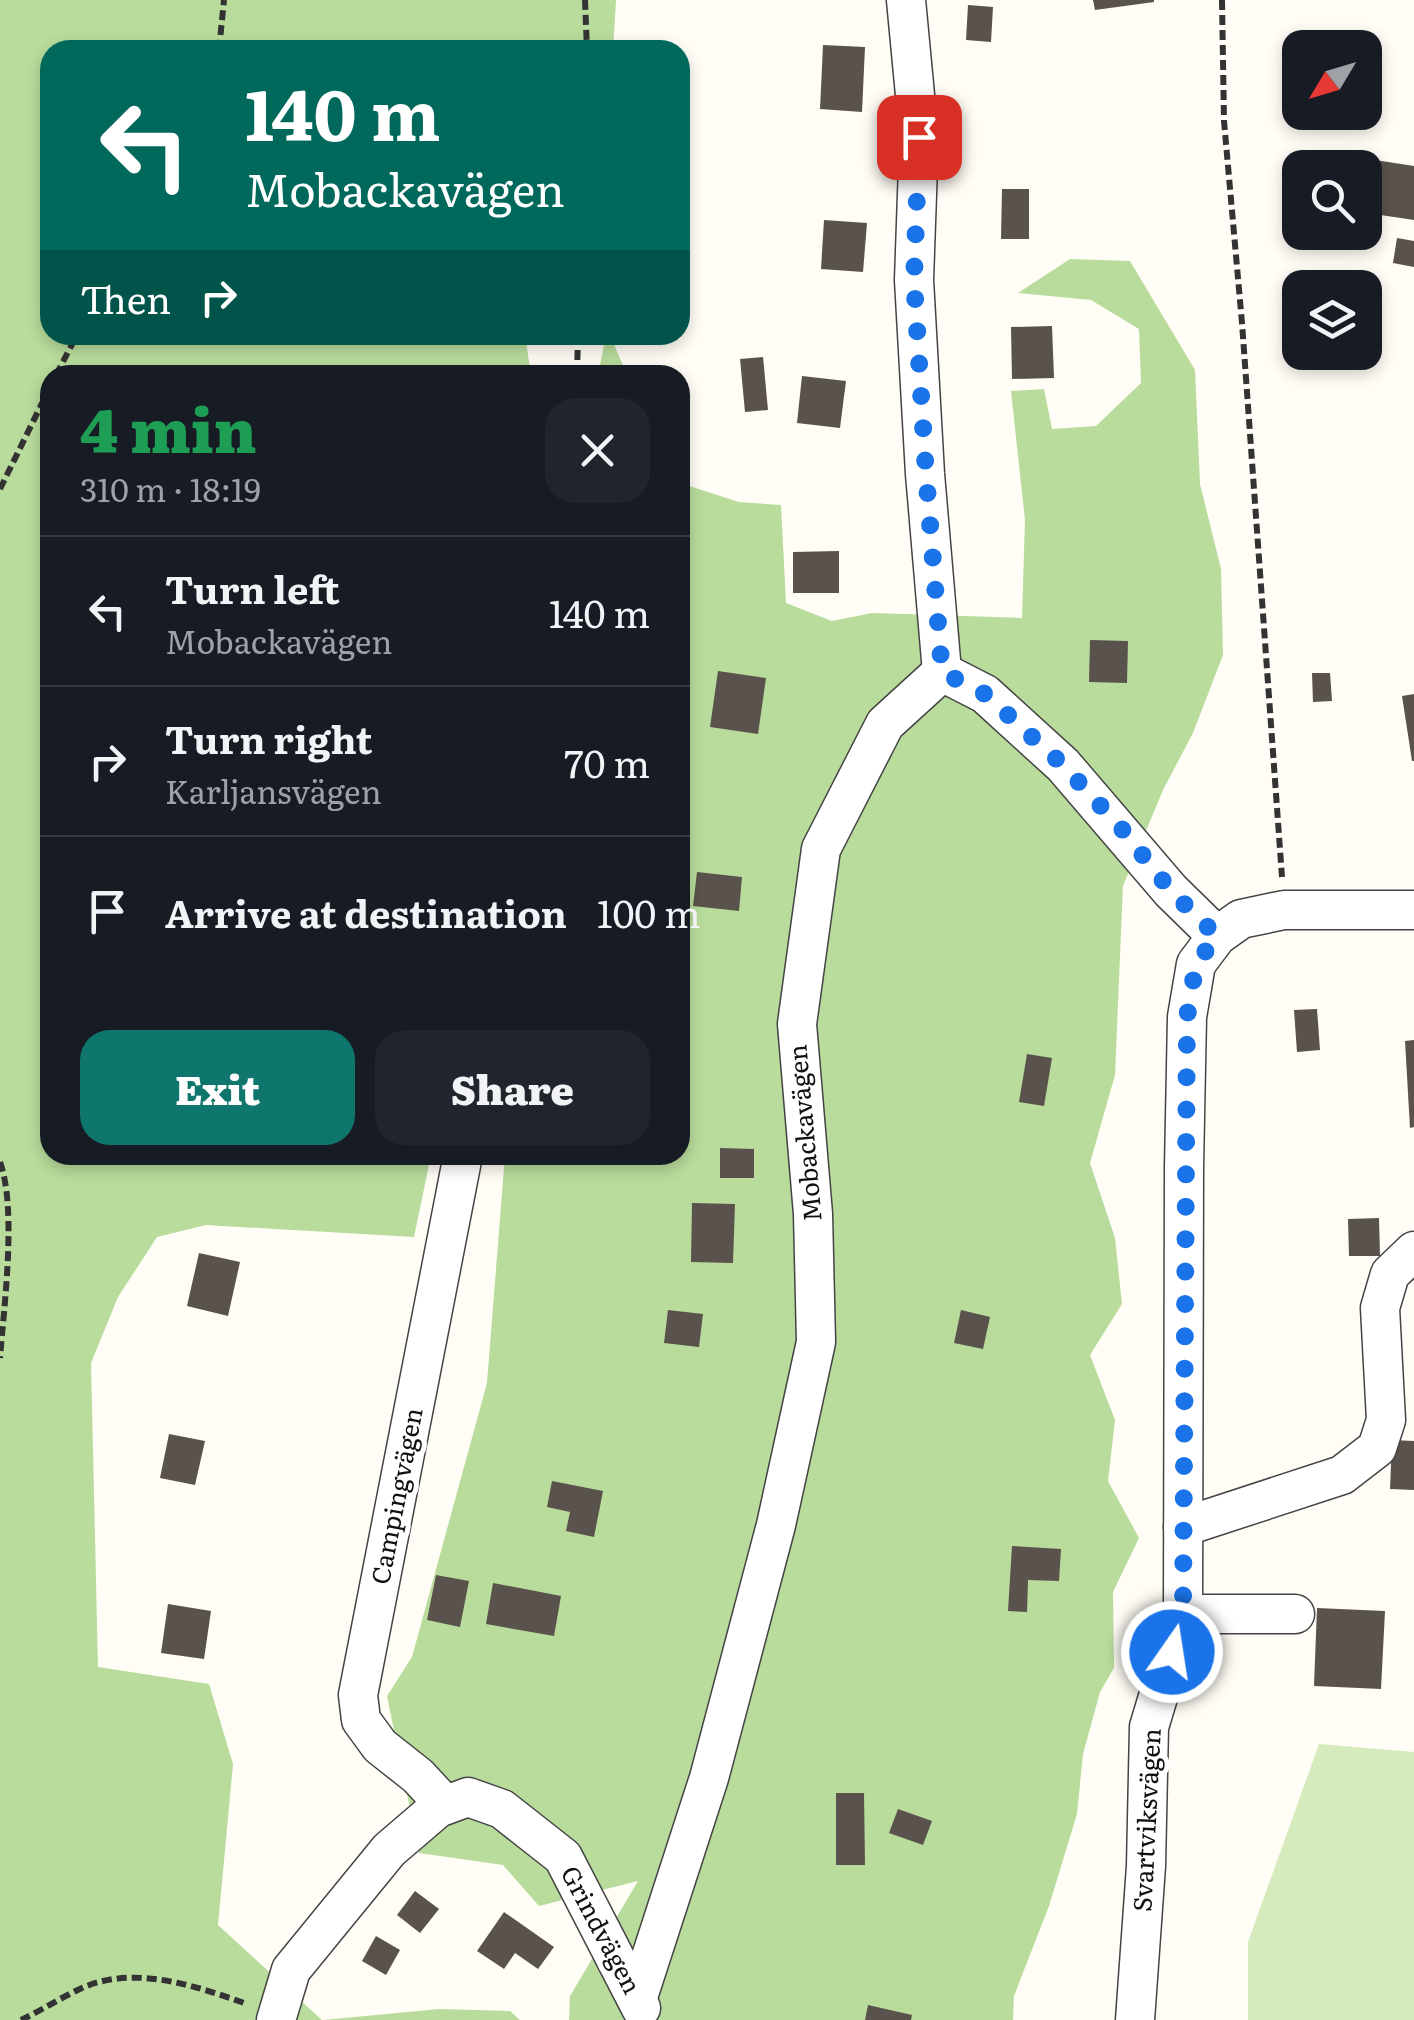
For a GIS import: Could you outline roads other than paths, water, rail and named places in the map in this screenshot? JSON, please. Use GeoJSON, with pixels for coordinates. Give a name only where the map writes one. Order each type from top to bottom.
{"type":"FeatureCollection","features":[{"type":"Feature","properties":{"kind":"street"},"geometry":{"type":"LineString","coordinates":[[906,0],[919,137],[916,299],[942,672],[985,694],[1063,765],[1122,829],[1171,891],[1217,936],[1241,919],[1284,910],[1414,910]]}},
{"type":"Feature","properties":{"kind":"street","name":"Mobackavägen"},"geometry":{"type":"LineString","coordinates":[[642,2009],[776,1525],[816,1342],[813,1214],[796,1024],[820,849],[884,724],[942,672]]}},
{"type":"Feature","properties":{"kind":"street","name":"Svartviksvägen"},"geometry":{"type":"LineString","coordinates":[[1135,2020],[1146,1866],[1149,1727],[1183,1614],[1187,1017],[1196,964],[1217,936]]}},
{"type":"Feature","properties":{"kind":"street","name":"Campingvägen"},"geometry":{"type":"LineString","coordinates":[[445,1805],[418,1776],[380,1746],[361,1720],[358,1695],[461,1165]]}},
{"type":"Feature","properties":{"kind":"street"},"geometry":{"type":"LineString","coordinates":[[1183,1527],[1342,1475],[1376,1448],[1386,1420],[1380,1308],[1390,1274],[1414,1252]]}},
{"type":"Feature","properties":{"kind":"street"},"geometry":{"type":"LineString","coordinates":[[1183,1614],[1296,1614]]}},
{"type":"Feature","properties":{"kind":"street","name":"Grindvägen"},"geometry":{"type":"LineString","coordinates":[[445,1805],[468,1797],[502,1809],[563,1857],[642,2009]]}},
{"type":"Feature","properties":{"kind":"street"},"geometry":{"type":"LineString","coordinates":[[277,2017],[291,1970],[389,1850],[445,1805]]}}]}
